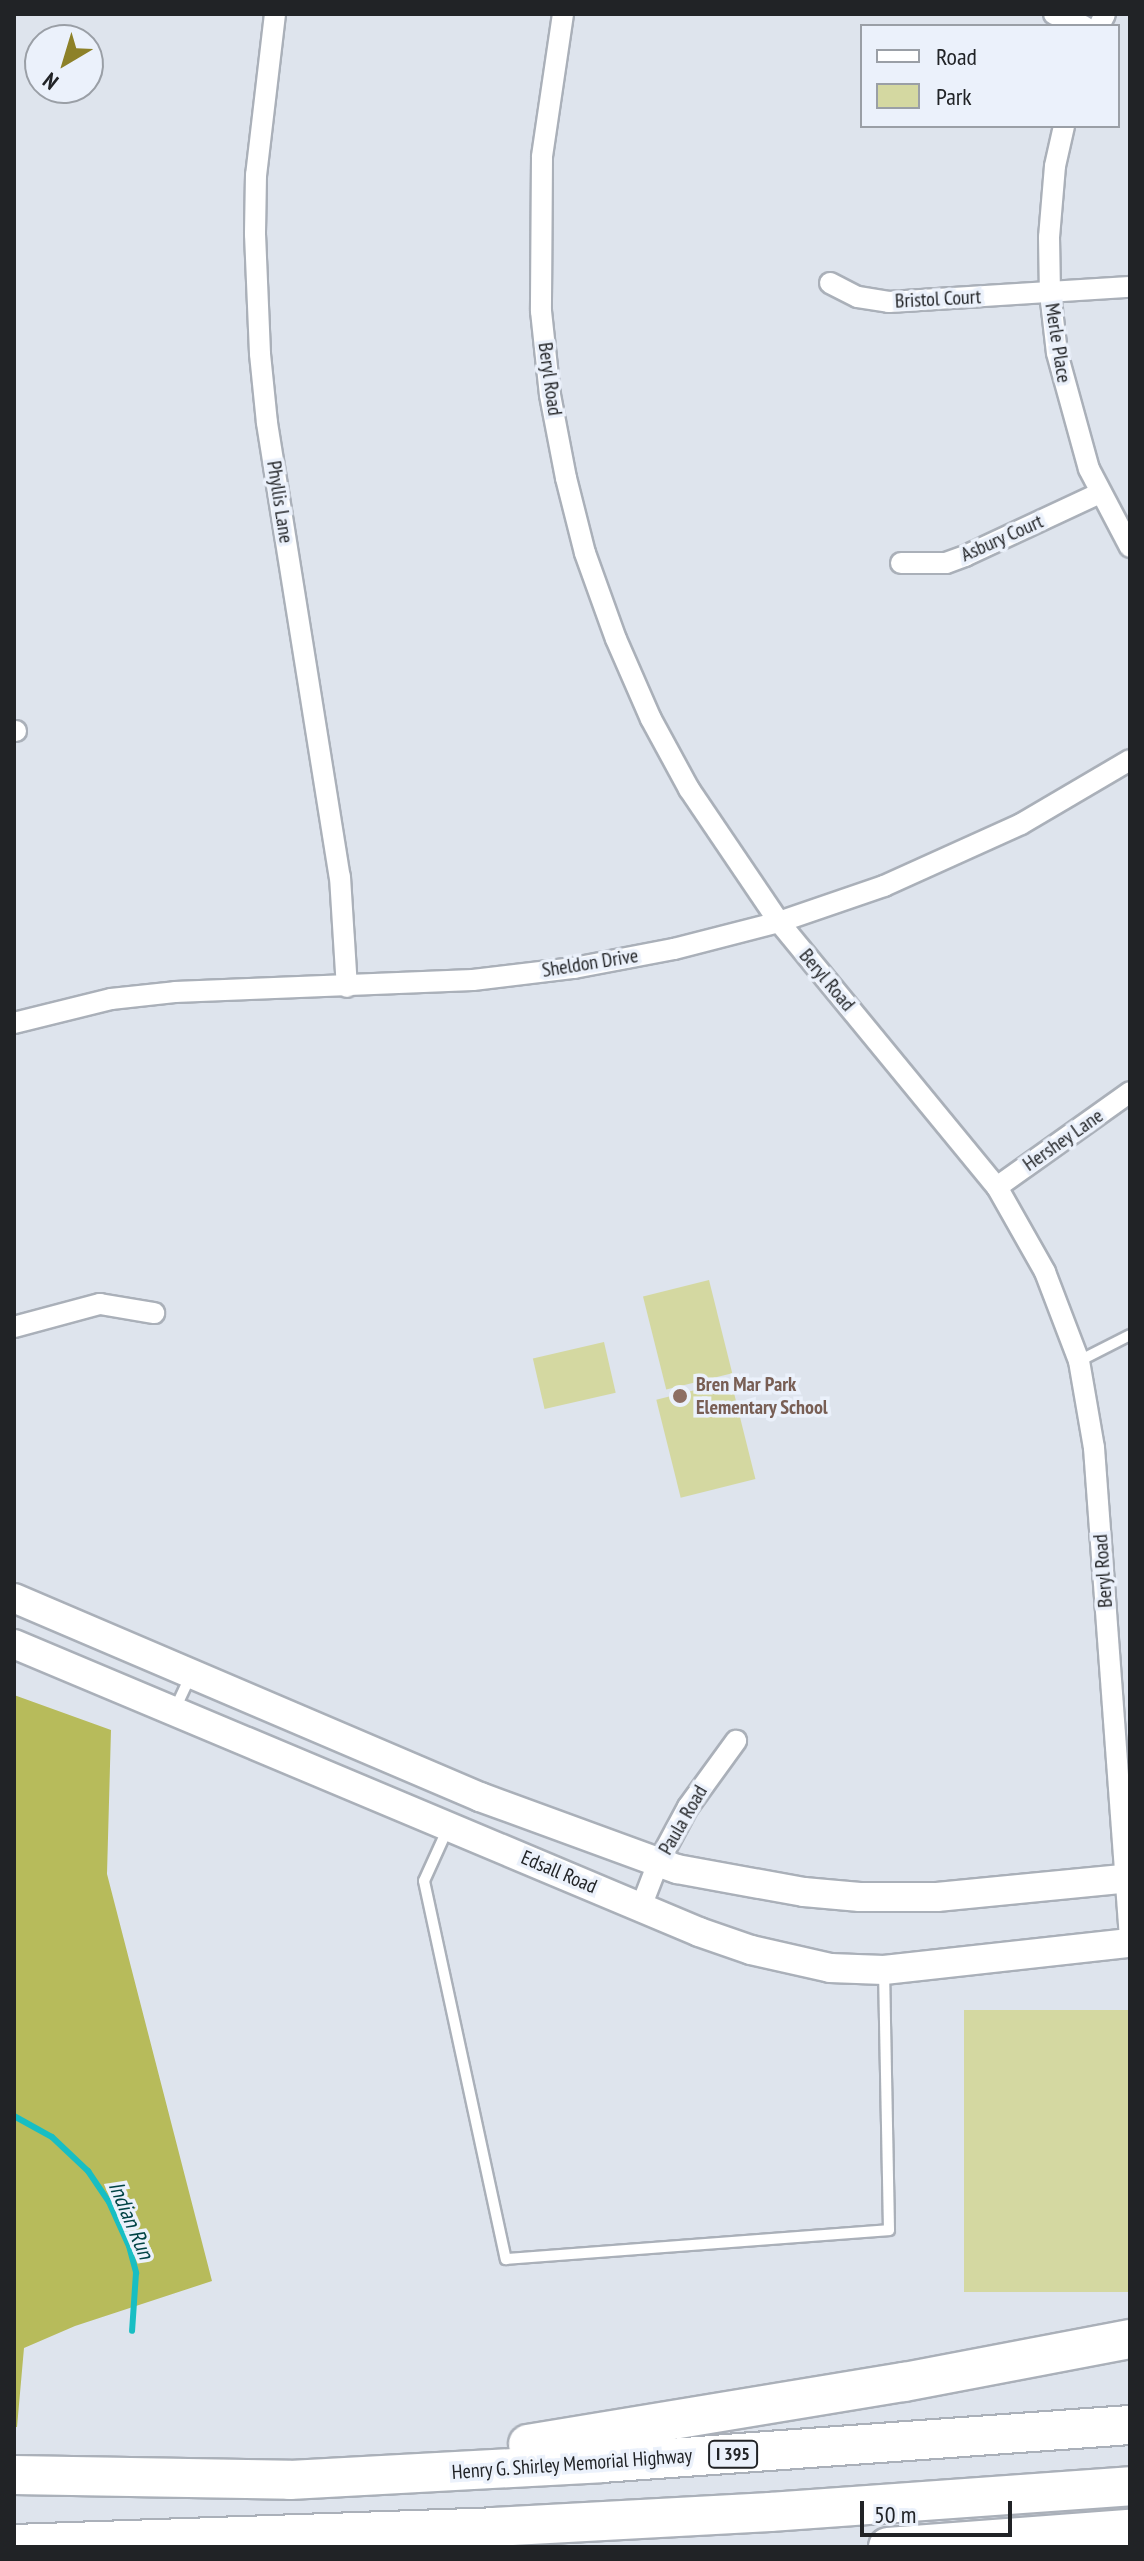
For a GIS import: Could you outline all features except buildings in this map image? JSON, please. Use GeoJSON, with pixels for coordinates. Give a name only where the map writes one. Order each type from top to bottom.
{"type":"FeatureCollection","features":[{"type":"Feature","properties":{"kind":"highway"},"geometry":{"type":"LineString","coordinates":[[335,2477],[392,2452],[552,2443],[1130,2339]]}},
{"type":"Feature","properties":{"kind":"highway","name":"Henry G. Shirley Memorial Highway"},"geometry":{"type":"LineString","coordinates":[[14,2475],[290,2480],[627,2462],[1130,2425]]}},
{"type":"Feature","properties":{"kind":"highway"},"geometry":{"type":"LineString","coordinates":[[14,2544],[524,2525],[770,2512],[1130,2486]]}},
{"type":"Feature","properties":{"kind":"highway"},"geometry":{"type":"LineString","coordinates":[[888,2547],[1130,2529]]}},
{"type":"Feature","properties":{"kind":"main road"},"geometry":{"type":"LineString","coordinates":[[14,1591],[48,1612]]}},
{"type":"Feature","properties":{"kind":"main road","name":"Edsall Road"},"geometry":{"type":"LineString","coordinates":[[14,1598],[480,1797],[658,1863],[733,1881],[860,1897],[937,1897],[1128,1878]]}},
{"type":"Feature","properties":{"kind":"main road","name":"Edsall Road"},"geometry":{"type":"LineString","coordinates":[[14,1644],[641,1907],[751,1950],[830,1968],[884,1970],[1130,1943]]}},
{"type":"Feature","properties":{"kind":"street","name":"Phyllis Lane"},"geometry":{"type":"LineString","coordinates":[[275,14],[256,175],[255,262],[260,354],[267,423],[340,877],[347,987]]}},
{"type":"Feature","properties":{"kind":"street","name":"Beryl Road"},"geometry":{"type":"LineString","coordinates":[[563,14],[542,157],[539,231],[547,367],[566,478],[585,553],[611,625],[651,719],[689,789],[779,922],[997,1187],[1038,1256],[1079,1361],[1094,1448],[1130,1937]]}},
{"type":"Feature","properties":{"kind":"street"},"geometry":{"type":"LineString","coordinates":[[1054,14],[1079,24]]}},
{"type":"Feature","properties":{"kind":"street","name":"Merle Place"},"geometry":{"type":"LineString","coordinates":[[1064,128],[1051,198],[1050,292],[1062,377],[1077,434],[1100,493],[1130,547]]}},
{"type":"Feature","properties":{"kind":"street","name":"Bristol Court"},"geometry":{"type":"LineString","coordinates":[[830,283],[858,297],[889,302],[1130,287]]}},
{"type":"Feature","properties":{"kind":"street","name":"Asbury Court"},"geometry":{"type":"LineString","coordinates":[[901,563],[946,563],[1100,493]]}},
{"type":"Feature","properties":{"kind":"street","name":"Sheldon Drive"},"geometry":{"type":"LineString","coordinates":[[14,1023],[81,1005],[162,993],[473,980],[574,968],[674,949],[779,922],[884,886],[957,854],[1075,795],[1130,760]]}},
{"type":"Feature","properties":{"kind":"street","name":"Hershey Lane"},"geometry":{"type":"LineString","coordinates":[[997,1187],[1130,1092]]}},
{"type":"Feature","properties":{"kind":"street"},"geometry":{"type":"LineString","coordinates":[[14,1327],[100,1304],[154,1313]]}},
{"type":"Feature","properties":{"kind":"street","name":"Paula Road"},"geometry":{"type":"LineString","coordinates":[[641,1907],[658,1863],[688,1807],[736,1741]]}},
{"type":"Feature","properties":{"kind":"lane"},"geometry":{"type":"LineString","coordinates":[[1079,1361],[1130,1335]]}},
{"type":"Feature","properties":{"kind":"lane"},"geometry":{"type":"LineString","coordinates":[[175,1709],[192,1672]]}},
{"type":"Feature","properties":{"kind":"lane"},"geometry":{"type":"LineString","coordinates":[[450,1825],[424,1881],[506,2259],[889,2230],[884,1970]]}},
{"type":"Feature","properties":{"kind":"green space"},"geometry":{"type":"Polygon","coordinates":[[[709,1280],[732,1373],[666,1390],[643,1296],[709,1280]]]}},
{"type":"Feature","properties":{"kind":"green space"},"geometry":{"type":"Polygon","coordinates":[[[604,1342],[616,1393],[545,1409],[533,1358],[604,1342]]]}},
{"type":"Feature","properties":{"kind":"green space"},"geometry":{"type":"Polygon","coordinates":[[[731,1381],[755,1479],[681,1498],[656,1400],[731,1381]]]}},
{"type":"Feature","properties":{"kind":"green space"},"geometry":{"type":"Polygon","coordinates":[[[14,1695],[111,1730],[107,1874],[212,2281],[75,2326],[24,2348],[17,2427],[14,2427],[14,1695]]]}},
{"type":"Feature","properties":{"kind":"green space"},"geometry":{"type":"Polygon","coordinates":[[[964,2010],[1130,2010],[1130,2292],[964,2292],[964,2010]]]}},
{"type":"Feature","properties":{"kind":"waterway","name":"Indian Run"},"geometry":{"type":"LineString","coordinates":[[14,2116],[52,2137],[88,2171],[109,2202],[129,2246],[136,2273],[132,2331]]}},
{"type":"Feature","properties":{"kind":"place","name":"Bren Mar Park Elementary School"},"geometry":{"type":"Point","coordinates":[680,1396]}}]}
